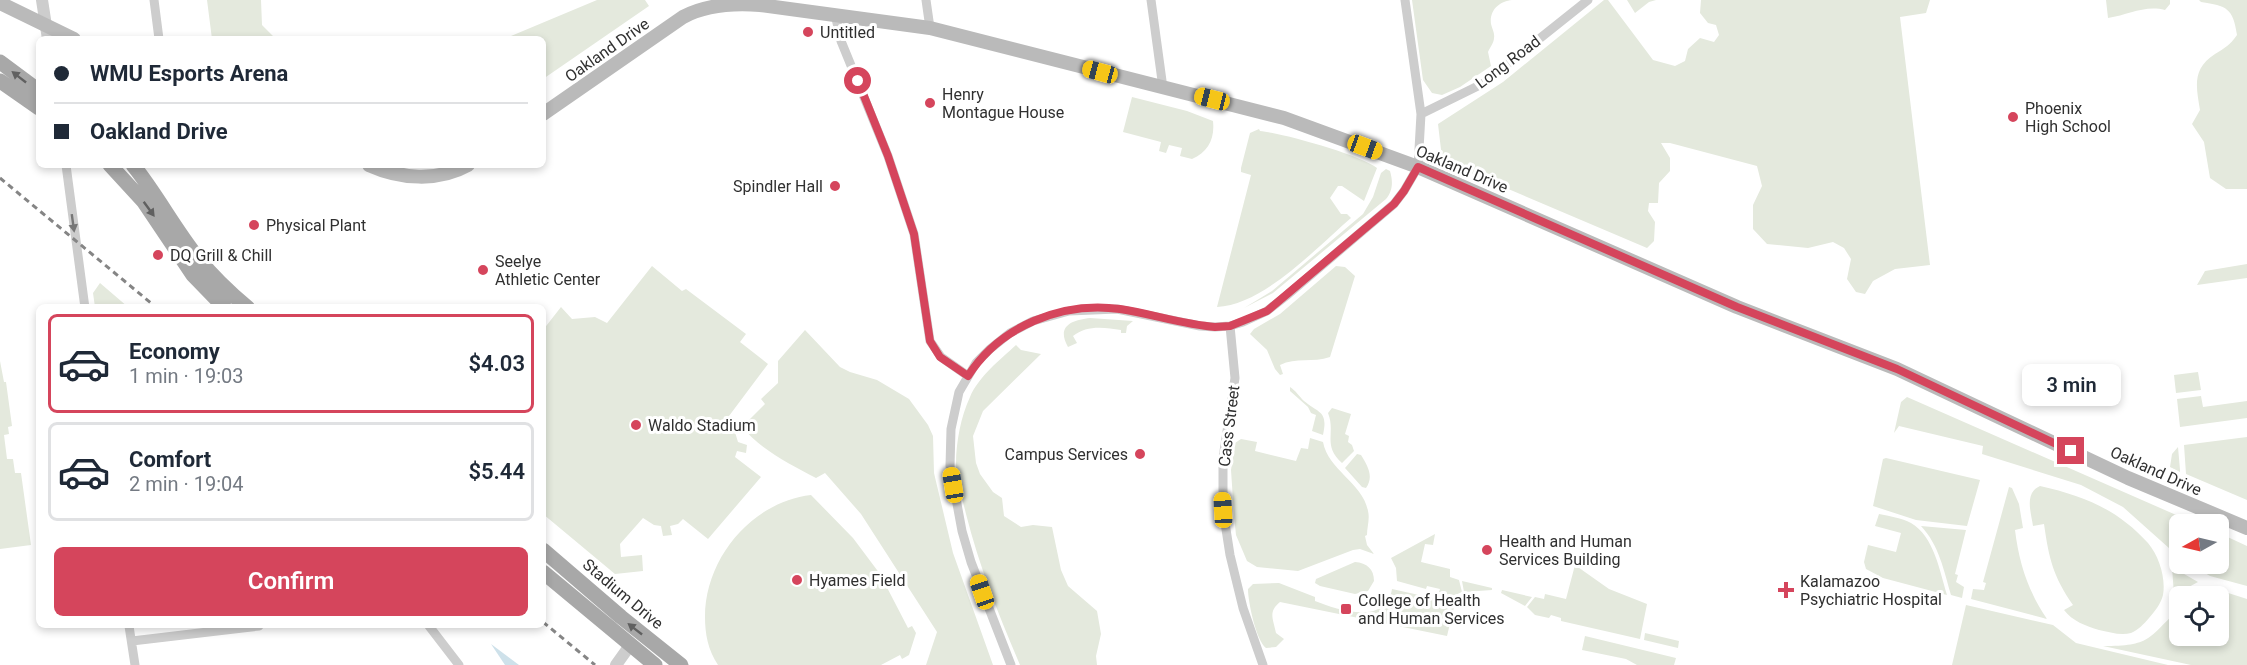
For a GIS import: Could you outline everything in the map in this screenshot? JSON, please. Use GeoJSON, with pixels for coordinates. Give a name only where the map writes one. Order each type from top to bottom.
{"type":"FeatureCollection","features":[{"type":"Feature","properties":{"kind":"main road"},"geometry":{"type":"LineString","coordinates":[[0,3],[47,33]]}},
{"type":"Feature","properties":{"kind":"main road","name":"Oakland Drive"},"geometry":{"type":"LineString","coordinates":[[546,112],[692,12],[738,3],[930,28],[1284,118],[1418,167],[1737,307],[1897,369],[2128,478],[2247,528]]}},
{"type":"Feature","properties":{"kind":"main road"},"geometry":{"type":"LineString","coordinates":[[0,62],[36,89]]}},
{"type":"Feature","properties":{"kind":"main road"},"geometry":{"type":"LineString","coordinates":[[0,81],[36,106]]}},
{"type":"Feature","properties":{"kind":"main road"},"geometry":{"type":"LineString","coordinates":[[113,168],[144,201],[194,275],[242,304]]}},
{"type":"Feature","properties":{"kind":"main road"},"geometry":{"type":"LineString","coordinates":[[135,168],[198,259],[223,304]]}},
{"type":"Feature","properties":{"kind":"main road"},"geometry":{"type":"LineString","coordinates":[[377,168],[393,174],[412,177],[434,175],[460,168]]}},
{"type":"Feature","properties":{"kind":"main road","name":"Stadium Drive"},"geometry":{"type":"LineString","coordinates":[[546,553],[681,665]]}},
{"type":"Feature","properties":{"kind":"main road","name":"Stadium Drive"},"geometry":{"type":"LineString","coordinates":[[546,574],[656,665]]}},
{"type":"Feature","properties":{"kind":"street"},"geometry":{"type":"LineString","coordinates":[[42,0],[47,33]]}},
{"type":"Feature","properties":{"kind":"street"},"geometry":{"type":"LineString","coordinates":[[154,0],[159,36]]}},
{"type":"Feature","properties":{"kind":"street"},"geometry":{"type":"LineString","coordinates":[[926,0],[930,28]]}},
{"type":"Feature","properties":{"kind":"street"},"geometry":{"type":"LineString","coordinates":[[1151,0],[1163,88]]}},
{"type":"Feature","properties":{"kind":"street"},"geometry":{"type":"LineString","coordinates":[[1011,665],[971,562],[962,531],[950,466],[951,429],[959,392],[968,376],[990,349],[1010,333],[1033,321],[1069,311],[1117,309],[1200,326],[1230,326],[1267,311],[1394,204],[1418,167],[1420,114],[1405,0]]}},
{"type":"Feature","properties":{"kind":"street","name":"Long Road"},"geometry":{"type":"LineString","coordinates":[[1420,114],[1484,83],[1588,0]]}},
{"type":"Feature","properties":{"kind":"street"},"geometry":{"type":"LineString","coordinates":[[835,14],[841,41],[888,156],[914,234],[930,341],[940,357],[968,376]]}},
{"type":"Feature","properties":{"kind":"street"},"geometry":{"type":"LineString","coordinates":[[66,168],[84,304]]}},
{"type":"Feature","properties":{"kind":"street","name":"Cass Street"},"geometry":{"type":"LineString","coordinates":[[1230,326],[1235,378],[1223,458],[1224,516],[1243,608],[1263,665]]}},
{"type":"Feature","properties":{"kind":"street"},"geometry":{"type":"LineString","coordinates":[[129,628],[135,665]]}},
{"type":"Feature","properties":{"kind":"street"},"geometry":{"type":"LineString","coordinates":[[132,641],[242,628]]}},
{"type":"Feature","properties":{"kind":"street"},"geometry":{"type":"LineString","coordinates":[[431,628],[459,665]]}},
{"type":"Feature","properties":{"kind":"street"},"geometry":{"type":"LineString","coordinates":[[616,665],[631,644]]}},
{"type":"Feature","properties":{"kind":"shaded area"},"geometry":{"type":"Polygon","coordinates":[[[207,0],[261,0],[262,25],[273,36],[212,36],[207,0]]]}},
{"type":"Feature","properties":{"kind":"shaded area"},"geometry":{"type":"Polygon","coordinates":[[[597,0],[645,0],[649,6],[546,77],[546,36],[511,36],[597,0]]]}},
{"type":"Feature","properties":{"kind":"shaded area"},"geometry":{"type":"Polygon","coordinates":[[[1412,0],[1512,0],[1500,4],[1492,14],[1491,24],[1494,36],[1488,52],[1491,66],[1460,87],[1442,95],[1432,93],[1423,80],[1412,0]]]}},
{"type":"Feature","properties":{"kind":"shaded area"},"geometry":{"type":"Polygon","coordinates":[[[1604,0],[1608,0],[1653,60],[1675,66],[1685,61],[1688,49],[1700,38],[1714,42],[1719,35],[1716,25],[1708,23],[1700,13],[1701,0],[1930,0],[1926,13],[1900,17],[1930,265],[1895,269],[1873,281],[1865,294],[1856,292],[1847,279],[1851,259],[1844,248],[1833,242],[1808,248],[1767,244],[1753,229],[1753,205],[1762,186],[1757,166],[1670,143],[1661,143],[1670,158],[1670,171],[1659,183],[1658,203],[1649,203],[1648,211],[1655,222],[1654,241],[1647,248],[1447,163],[1442,158],[1438,124],[1503,82],[1604,0]]]}},
{"type":"Feature","properties":{"kind":"shaded area"},"geometry":{"type":"Polygon","coordinates":[[[1627,0],[1656,0],[1649,2],[1635,13],[1627,0]]]}},
{"type":"Feature","properties":{"kind":"shaded area"},"geometry":{"type":"Polygon","coordinates":[[[2106,0],[2170,0],[2170,4],[2165,10],[2150,9],[2108,18],[2106,0]]]}},
{"type":"Feature","properties":{"kind":"shaded area"},"geometry":{"type":"Polygon","coordinates":[[[2199,0],[2247,0],[2247,189],[2226,189],[2210,178],[2204,142],[2192,124],[2200,110],[2197,79],[2202,66],[2232,42],[2237,35],[2231,14],[2227,10],[2199,0]]]}},
{"type":"Feature","properties":{"kind":"shaded area"},"geometry":{"type":"Polygon","coordinates":[[[1132,97],[1187,111],[1213,121],[1213,134],[1206,149],[1192,159],[1180,156],[1182,148],[1169,145],[1166,153],[1159,151],[1161,142],[1123,132],[1132,97]]]}},
{"type":"Feature","properties":{"kind":"shaded area"},"geometry":{"type":"Polygon","coordinates":[[[1259,129],[1339,151],[1377,168],[1364,201],[1342,186],[1338,186],[1330,198],[1341,214],[1347,214],[1351,218],[1289,273],[1253,296],[1235,304],[1217,307],[1251,175],[1241,172],[1241,168],[1250,133],[1259,129]]]}},
{"type":"Feature","properties":{"kind":"shaded area"},"geometry":{"type":"Polygon","coordinates":[[[1386,169],[1390,171],[1392,182],[1386,199],[1273,293],[1244,308],[1272,291],[1363,214],[1373,197],[1381,173],[1386,169]]]}},
{"type":"Feature","properties":{"kind":"shaded area"},"geometry":{"type":"Polygon","coordinates":[[[2247,264],[2247,278],[2197,285],[2205,271],[2247,264]]]}},
{"type":"Feature","properties":{"kind":"shaded area","name":"Waldo Stadium"},"geometry":{"type":"Polygon","coordinates":[[[652,266],[682,291],[686,289],[746,334],[740,342],[768,364],[726,420],[734,429],[738,442],[747,445],[746,453],[737,451],[735,457],[761,477],[708,539],[683,519],[678,524],[670,526],[672,535],[663,536],[661,526],[654,525],[643,518],[620,544],[621,557],[642,555],[643,571],[615,574],[546,516],[546,326],[561,307],[572,319],[595,317],[607,323],[652,266]]]}},
{"type":"Feature","properties":{"kind":"shaded area"},"geometry":{"type":"Polygon","coordinates":[[[1336,266],[1345,267],[1355,276],[1330,357],[1280,365],[1283,374],[1280,375],[1267,350],[1250,334],[1254,329],[1280,314],[1336,266]]]}},
{"type":"Feature","properties":{"kind":"shaded area"},"geometry":{"type":"Polygon","coordinates":[[[100,283],[124,304],[95,304],[93,293],[100,283]]]}},
{"type":"Feature","properties":{"kind":"shaded area"},"geometry":{"type":"Polygon","coordinates":[[[1090,318],[1133,321],[1127,326],[1126,333],[1108,328],[1078,332],[1073,336],[1077,343],[1068,347],[1064,334],[1068,325],[1077,320],[1090,318]]]}},
{"type":"Feature","properties":{"kind":"shaded area"},"geometry":{"type":"Polygon","coordinates":[[[805,330],[840,367],[877,380],[909,399],[928,425],[933,436],[934,473],[953,553],[993,665],[926,665],[937,632],[861,514],[825,473],[816,478],[776,456],[742,427],[765,404],[761,399],[778,383],[778,361],[805,330]]]}},
{"type":"Feature","properties":{"kind":"shaded area"},"geometry":{"type":"Polygon","coordinates":[[[1016,345],[1021,350],[1041,354],[983,411],[973,436],[976,463],[980,474],[993,492],[1002,498],[1004,516],[1021,527],[1033,525],[1052,527],[1061,570],[1068,586],[1097,611],[1101,634],[1096,656],[1097,665],[1020,665],[990,591],[966,514],[956,464],[958,438],[964,412],[979,382],[1016,345]]]}},
{"type":"Feature","properties":{"kind":"shaded area"},"geometry":{"type":"Polygon","coordinates":[[[0,361],[4,382],[6,382],[12,426],[8,427],[9,434],[4,435],[7,459],[13,459],[15,473],[21,473],[31,545],[0,549],[0,361]]]}},
{"type":"Feature","properties":{"kind":"shaded area"},"geometry":{"type":"Polygon","coordinates":[[[2198,372],[2201,390],[2176,393],[2174,375],[2198,372]]]}},
{"type":"Feature","properties":{"kind":"shaded area"},"geometry":{"type":"Polygon","coordinates":[[[1290,387],[1321,414],[1324,421],[1323,435],[1312,431],[1316,415],[1311,413],[1308,407],[1290,391],[1290,387]]]}},
{"type":"Feature","properties":{"kind":"shaded area"},"geometry":{"type":"Polygon","coordinates":[[[2201,396],[2203,407],[2247,401],[2247,418],[2180,427],[2177,399],[2201,396]]]}},
{"type":"Feature","properties":{"kind":"shaded area"},"geometry":{"type":"Polygon","coordinates":[[[1907,397],[2174,514],[2169,514],[2169,548],[2123,507],[2081,485],[1982,454],[1983,446],[1899,426],[1894,433],[1901,402],[1907,397]]]}},
{"type":"Feature","properties":{"kind":"shaded area"},"geometry":{"type":"Polygon","coordinates":[[[1332,408],[1351,414],[1345,434],[1349,436],[1348,442],[1354,451],[1342,463],[1336,457],[1331,445],[1328,413],[1332,408]]]}},
{"type":"Feature","properties":{"kind":"shaded area"},"geometry":{"type":"Polygon","coordinates":[[[2247,437],[2247,500],[2186,474],[2184,445],[2247,437]]]}},
{"type":"Feature","properties":{"kind":"shaded area"},"geometry":{"type":"Polygon","coordinates":[[[1310,438],[1323,442],[1331,461],[1360,492],[1365,501],[1369,517],[1365,536],[1367,545],[1374,554],[1360,549],[1353,550],[1298,571],[1257,567],[1247,561],[1236,535],[1231,470],[1235,443],[1241,439],[1257,442],[1255,451],[1296,461],[1301,448],[1308,449],[1310,438]]]}},
{"type":"Feature","properties":{"kind":"shaded area"},"geometry":{"type":"Polygon","coordinates":[[[2178,447],[2180,472],[2170,467],[2172,454],[2178,447]]]}},
{"type":"Feature","properties":{"kind":"shaded area"},"geometry":{"type":"Polygon","coordinates":[[[1357,454],[1361,455],[1369,472],[1370,480],[1366,488],[1362,487],[1345,468],[1357,454]]]}},
{"type":"Feature","properties":{"kind":"shaded area"},"geometry":{"type":"Polygon","coordinates":[[[1883,459],[1980,480],[1967,526],[1916,520],[1873,506],[1883,459]]]}},
{"type":"Feature","properties":{"kind":"shaded area"},"geometry":{"type":"Polygon","coordinates":[[[2040,486],[2085,499],[2112,513],[2136,531],[2152,548],[2162,575],[2163,595],[2155,610],[2136,630],[2123,634],[2099,630],[2075,620],[2064,610],[2073,605],[2053,567],[2044,524],[2033,526],[2030,498],[2035,489],[2040,486]]]}},
{"type":"Feature","properties":{"kind":"shaded area"},"geometry":{"type":"Polygon","coordinates":[[[2009,487],[2012,488],[2019,504],[2023,528],[2015,530],[2022,565],[2035,598],[2047,619],[1971,599],[1973,589],[1984,590],[1986,583],[1983,582],[2009,487]]]}},
{"type":"Feature","properties":{"kind":"shaded area","name":"Hyames Field"},"geometry":{"type":"Polygon","coordinates":[[[811,495],[853,538],[880,574],[908,628],[912,626],[916,633],[909,655],[902,659],[900,655],[881,665],[718,665],[708,642],[705,617],[707,595],[713,574],[723,554],[736,536],[752,521],[790,500],[811,495]]]}},
{"type":"Feature","properties":{"kind":"shaded area"},"geometry":{"type":"Polygon","coordinates":[[[1879,514],[1907,521],[1925,536],[1935,555],[1947,595],[1883,578],[1866,569],[1864,562],[1868,545],[1896,552],[1901,533],[1875,526],[1879,514]]]}},
{"type":"Feature","properties":{"kind":"shaded area"},"geometry":{"type":"Polygon","coordinates":[[[1921,526],[1966,530],[1955,574],[1958,575],[1956,582],[1964,587],[1962,598],[1951,595],[1937,550],[1921,526]]]}},
{"type":"Feature","properties":{"kind":"shaded area"},"geometry":{"type":"Polygon","coordinates":[[[1435,534],[1433,545],[1425,544],[1421,562],[1450,569],[1450,577],[1459,580],[1462,592],[1453,596],[1439,592],[1440,589],[1427,586],[1426,589],[1397,581],[1396,568],[1391,558],[1435,534]]]}},
{"type":"Feature","properties":{"kind":"shaded area"},"geometry":{"type":"Polygon","coordinates":[[[2229,538],[2247,546],[2247,586],[2207,574],[2229,574],[2229,538]]]}},
{"type":"Feature","properties":{"kind":"shaded area"},"geometry":{"type":"Polygon","coordinates":[[[1355,562],[1366,565],[1373,573],[1374,581],[1368,591],[1355,594],[1315,583],[1316,579],[1355,562]]]}},
{"type":"Feature","properties":{"kind":"shaded area"},"geometry":{"type":"Polygon","coordinates":[[[1575,565],[1609,589],[1647,604],[1640,639],[1561,621],[1561,618],[1551,615],[1549,618],[1535,615],[1527,607],[1535,597],[1544,599],[1545,594],[1566,599],[1575,565]]]}},
{"type":"Feature","properties":{"kind":"shaded area"},"geometry":{"type":"Polygon","coordinates":[[[2172,574],[2184,574],[2198,582],[2191,586],[2173,586],[2172,574]]]}},
{"type":"Feature","properties":{"kind":"shaded area"},"geometry":{"type":"Polygon","coordinates":[[[1462,581],[1492,588],[1492,590],[1464,592],[1462,581]]]}},
{"type":"Feature","properties":{"kind":"shaded area"},"geometry":{"type":"Polygon","coordinates":[[[1279,583],[1315,597],[1315,601],[1348,611],[1371,611],[1381,608],[1388,601],[1392,589],[1455,603],[1447,636],[1280,602],[1272,616],[1276,633],[1284,639],[1276,647],[1266,648],[1256,629],[1248,589],[1253,584],[1279,583]]]}},
{"type":"Feature","properties":{"kind":"shaded area"},"geometry":{"type":"Polygon","coordinates":[[[1502,590],[1532,597],[1525,606],[1501,593],[1502,590]]]}},
{"type":"Feature","properties":{"kind":"shaded area"},"geometry":{"type":"Polygon","coordinates":[[[2229,593],[2247,599],[2247,665],[2191,665],[2103,646],[2140,642],[2154,634],[2169,619],[2169,646],[2229,646],[2229,593]]]}},
{"type":"Feature","properties":{"kind":"shaded area"},"geometry":{"type":"Polygon","coordinates":[[[1966,605],[2053,625],[2076,643],[2168,665],[1952,665],[1966,605]]]}},
{"type":"Feature","properties":{"kind":"shaded area"},"geometry":{"type":"Polygon","coordinates":[[[1645,633],[1679,641],[1678,648],[1644,640],[1645,633]]]}},
{"type":"Feature","properties":{"kind":"shaded area"},"geometry":{"type":"Polygon","coordinates":[[[1585,636],[1676,658],[1674,665],[1637,665],[1626,659],[1582,650],[1585,636]]]}},
{"type":"Feature","properties":{"kind":"shaded area"},"geometry":{"type":"Polygon","coordinates":[[[491,644],[519,665],[505,665],[491,644]]]}},
{"type":"Feature","properties":{"kind":"railway"},"geometry":{"type":"LineString","coordinates":[[0,178],[152,304]]}},
{"type":"Feature","properties":{"kind":"railway"},"geometry":{"type":"LineString","coordinates":[[546,624],[595,665]]}},
{"type":"Feature","properties":{"kind":"place","name":"Untitled"},"geometry":{"type":"Point","coordinates":[808,32]}},
{"type":"Feature","properties":{"kind":"place","name":"Henry Montague House"},"geometry":{"type":"Point","coordinates":[930,103]}},
{"type":"Feature","properties":{"kind":"place","name":"Phoenix High School"},"geometry":{"type":"Point","coordinates":[2013,117]}},
{"type":"Feature","properties":{"kind":"place","name":"Spindler Hall"},"geometry":{"type":"Point","coordinates":[835,186]}},
{"type":"Feature","properties":{"kind":"place","name":"Physical Plant"},"geometry":{"type":"Point","coordinates":[254,225]}},
{"type":"Feature","properties":{"kind":"place","name":"DQ Grill & Chill"},"geometry":{"type":"Point","coordinates":[158,255]}},
{"type":"Feature","properties":{"kind":"place","name":"Seelye Athletic Center"},"geometry":{"type":"Point","coordinates":[483,270]}},
{"type":"Feature","properties":{"kind":"place","name":"Waldo Stadium"},"geometry":{"type":"Point","coordinates":[636,425]}},
{"type":"Feature","properties":{"kind":"place","name":"Campus Services"},"geometry":{"type":"Point","coordinates":[1140,454]}},
{"type":"Feature","properties":{"kind":"place","name":"Health and Human Services Building"},"geometry":{"type":"Point","coordinates":[1487,550]}},
{"type":"Feature","properties":{"kind":"place","name":"Hyames Field"},"geometry":{"type":"Point","coordinates":[797,580]}},
{"type":"Feature","properties":{"kind":"place","name":"Kalamazoo Psychiatric Hospital"},"geometry":{"type":"Point","coordinates":[1786,590]}},
{"type":"Feature","properties":{"kind":"place","name":"College of Health and Human Services"},"geometry":{"type":"Point","coordinates":[1346,609]}},
{"type":"Feature","properties":{"kind":"route"},"geometry":{"type":"LineString","coordinates":[[858,81],[888,156],[914,234],[930,341],[940,357],[968,376],[976,363],[1010,333],[1033,321],[1057,313],[1089,308],[1117,309],[1215,327],[1230,326],[1255,317],[1286,296],[1394,204],[1418,167],[1737,307],[1897,369],[2071,451]]}}]}
